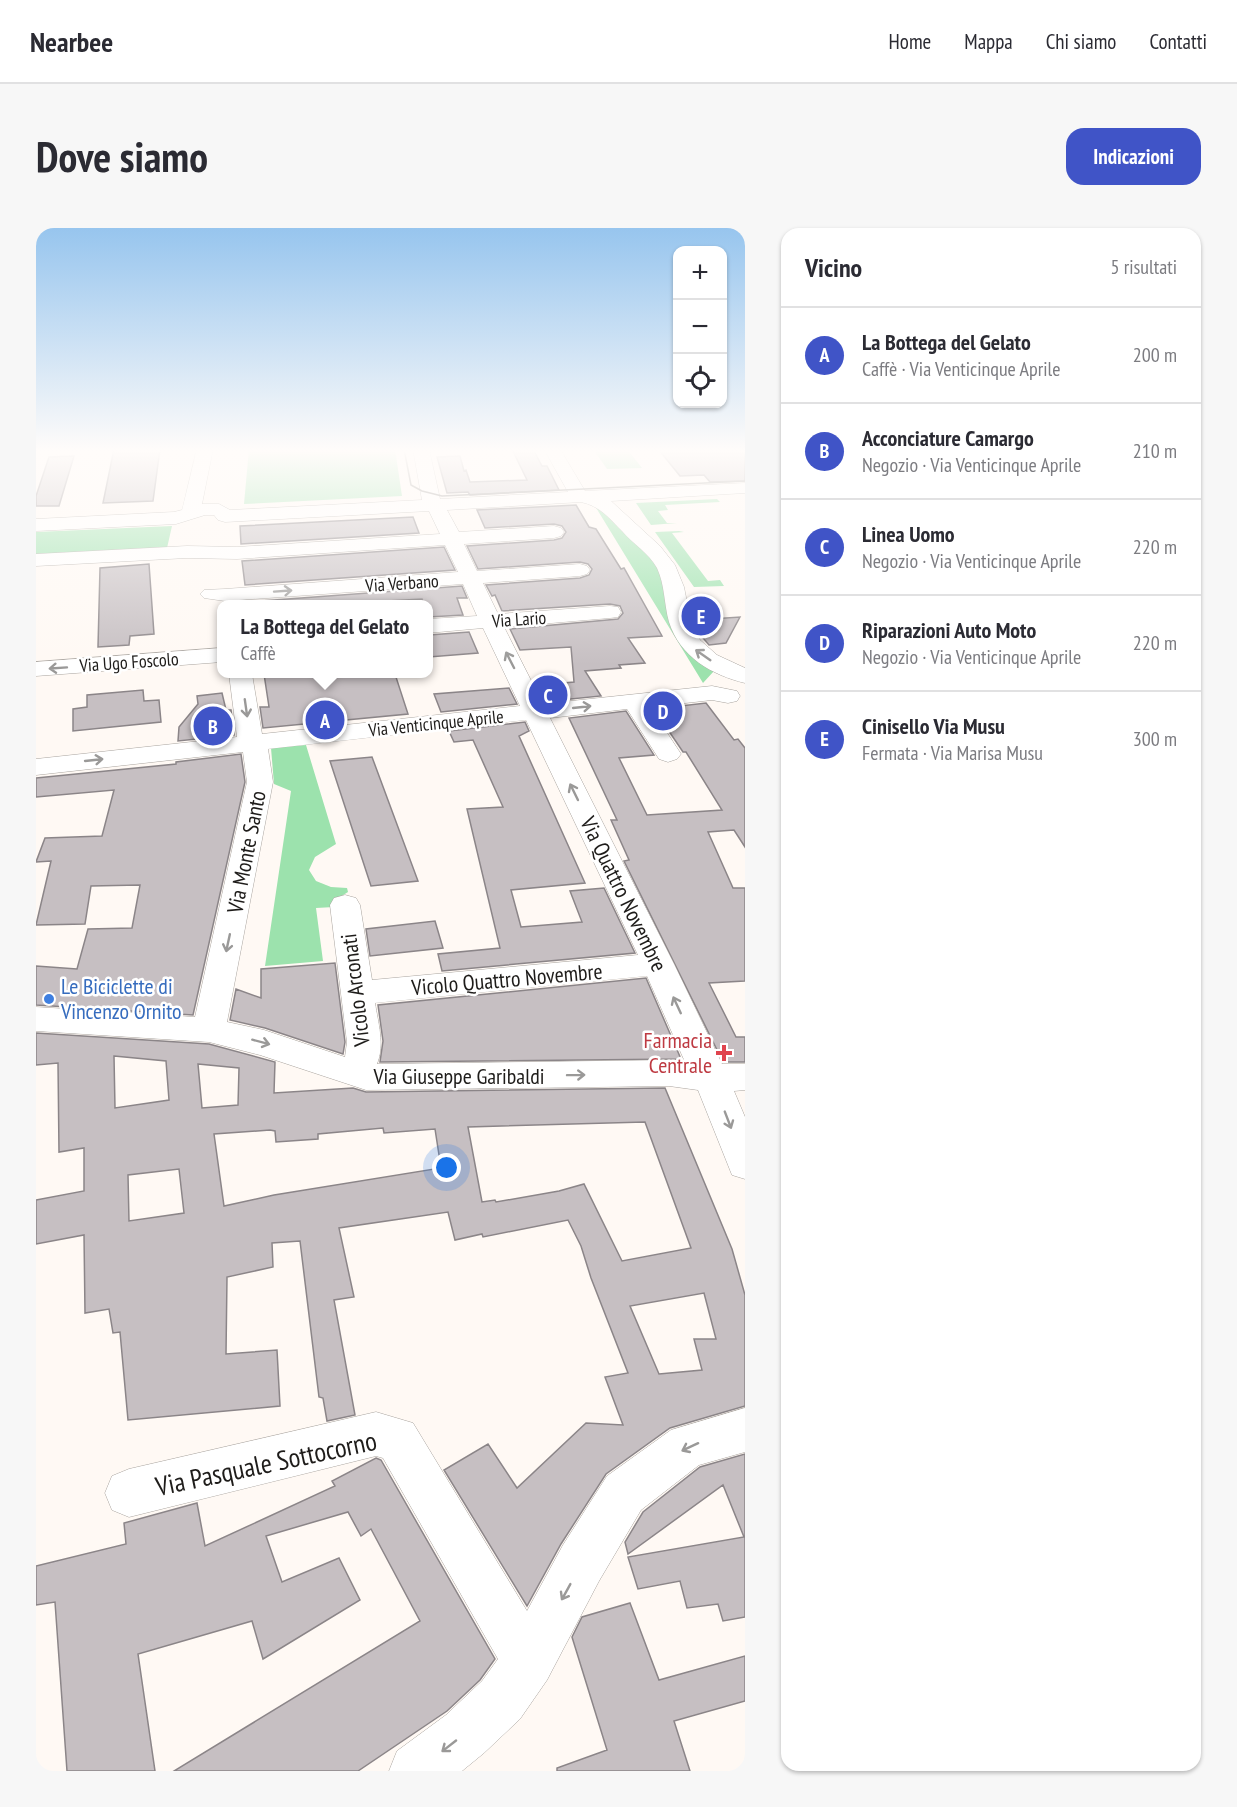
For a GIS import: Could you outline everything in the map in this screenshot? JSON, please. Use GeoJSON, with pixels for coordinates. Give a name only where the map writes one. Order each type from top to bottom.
{"type":"FeatureCollection","features":[{"type":"Feature","properties":{"kind":"street"},"geometry":{"type":"LineString","coordinates":[[36,525],[114,521]]}},
{"type":"Feature","properties":{"kind":"street"},"geometry":{"type":"LineString","coordinates":[[197,521],[214,531],[443,521]]}},
{"type":"Feature","properties":{"kind":"street"},"geometry":{"type":"LineString","coordinates":[[197,521],[214,531]]}},
{"type":"Feature","properties":{"kind":"street"},"geometry":{"type":"LineString","coordinates":[[214,521],[221,600]]}},
{"type":"Feature","properties":{"kind":"street"},"geometry":{"type":"LineString","coordinates":[[36,560],[214,531],[443,521]]}},
{"type":"Feature","properties":{"kind":"street"},"geometry":{"type":"LineString","coordinates":[[443,521],[554,532]]}},
{"type":"Feature","properties":{"kind":"street","name":"Via Quattro Novembre"},"geometry":{"type":"LineString","coordinates":[[443,521],[658,964],[720,1099],[745,1164]]}},
{"type":"Feature","properties":{"kind":"street"},"geometry":{"type":"LineString","coordinates":[[634,521],[666,566],[673,581],[679,622],[691,645],[720,666],[745,676]]}},
{"type":"Feature","properties":{"kind":"street","name":"Via Verbano"},"geometry":{"type":"LineString","coordinates":[[232,600],[580,570]]}},
{"type":"Feature","properties":{"kind":"street","name":"Via Lario"},"geometry":{"type":"LineString","coordinates":[[433,626],[610,612]]}},
{"type":"Feature","properties":{"kind":"street","name":"Via Ugo Foscolo"},"geometry":{"type":"LineString","coordinates":[[36,669],[217,655]]}},
{"type":"Feature","properties":{"kind":"street"},"geometry":{"type":"LineString","coordinates":[[737,698],[720,688],[721,682],[730,677],[745,676]]}},
{"type":"Feature","properties":{"kind":"street","name":"Via Monte Santo"},"geometry":{"type":"LineString","coordinates":[[209,1030],[260,782],[241,678]]}},
{"type":"Feature","properties":{"kind":"street","name":"Via Venticinque Aprile"},"geometry":{"type":"LineString","coordinates":[[36,767],[712,693],[737,698]]}},
{"type":"Feature","properties":{"kind":"street"},"geometry":{"type":"LineString","coordinates":[[635,702],[668,754]]}},
{"type":"Feature","properties":{"kind":"street","name":"Vicolo Arconati"},"geometry":{"type":"LineString","coordinates":[[345,905],[364,1053],[355,1073]]}},
{"type":"Feature","properties":{"kind":"street","name":"Vicolo Quattro Novembre"},"geometry":{"type":"LineString","coordinates":[[357,993],[658,964]]}},
{"type":"Feature","properties":{"kind":"street","name":"Via Giuseppe Garibaldi"},"geometry":{"type":"LineString","coordinates":[[36,1019],[209,1030],[264,1043],[366,1077],[669,1073],[709,1078],[745,1077]]}},
{"type":"Feature","properties":{"kind":"street"},"geometry":{"type":"LineString","coordinates":[[417,1771],[465,1734],[501,1700],[528,1661],[581,1563],[624,1493],[687,1446],[745,1430]]}},
{"type":"Feature","properties":{"kind":"street","name":"Via Pasquale Sottocorno"},"geometry":{"type":"LineString","coordinates":[[129,1493],[376,1434],[397,1439],[528,1661]]}},
{"type":"Feature","properties":{"kind":"green space"},"geometry":{"type":"Polygon","coordinates":[[[604,521],[616,521],[656,562],[714,671],[703,683],[604,521]]]}},
{"type":"Feature","properties":{"kind":"green space"},"geometry":{"type":"Polygon","coordinates":[[[648,521],[677,523],[651,525],[648,521]]]}},
{"type":"Feature","properties":{"kind":"green space"},"geometry":{"type":"Polygon","coordinates":[[[172,526],[167,548],[36,555],[36,532],[172,526]]]}},
{"type":"Feature","properties":{"kind":"green space"},"geometry":{"type":"Polygon","coordinates":[[[655,532],[684,532],[672,533],[708,581],[720,580],[724,586],[694,587],[655,532]]]}},
{"type":"Feature","properties":{"kind":"green space"},"geometry":{"type":"Polygon","coordinates":[[[306,745],[336,844],[315,857],[309,870],[316,881],[331,887],[347,888],[348,892],[340,897],[334,907],[316,908],[323,961],[265,966],[291,791],[274,784],[271,748],[306,745]]]}},
{"type":"Feature","properties":{"kind":"building"},"geometry":{"type":"Polygon","coordinates":[[[336,521],[415,521],[419,533],[241,544],[240,526],[336,521]]]}},
{"type":"Feature","properties":{"kind":"building"},"geometry":{"type":"Polygon","coordinates":[[[482,521],[585,521],[589,527],[596,529],[621,569],[624,568],[662,636],[628,638],[645,663],[585,671],[601,696],[561,700],[553,684],[574,682],[571,647],[520,650],[510,629],[618,619],[623,613],[620,606],[610,604],[502,611],[495,595],[492,596],[486,585],[580,578],[589,575],[592,569],[588,564],[580,562],[478,569],[467,546],[554,540],[562,538],[566,532],[562,526],[554,524],[485,528],[482,521]]]}},
{"type":"Feature","properties":{"kind":"building"},"geometry":{"type":"Polygon","coordinates":[[[444,547],[455,570],[245,585],[242,561],[444,547]]]}},
{"type":"Feature","properties":{"kind":"building"},"geometry":{"type":"Polygon","coordinates":[[[149,564],[154,634],[130,636],[129,645],[98,647],[100,568],[149,564]]]}},
{"type":"Feature","properties":{"kind":"building"},"geometry":{"type":"Polygon","coordinates":[[[462,586],[467,598],[457,598],[463,615],[433,617],[433,600],[275,600],[462,586]]]}},
{"type":"Feature","properties":{"kind":"building"},"geometry":{"type":"Polygon","coordinates":[[[740,617],[726,643],[709,645],[699,633],[711,619],[740,617]]]}},
{"type":"Feature","properties":{"kind":"building"},"geometry":{"type":"Polygon","coordinates":[[[469,632],[478,653],[433,657],[433,635],[469,632]]]}},
{"type":"Feature","properties":{"kind":"building"},"geometry":{"type":"Polygon","coordinates":[[[265,678],[396,678],[408,714],[263,728],[260,707],[269,707],[265,678]]]}},
{"type":"Feature","properties":{"kind":"building"},"geometry":{"type":"Polygon","coordinates":[[[509,688],[517,704],[441,712],[434,694],[509,688]]]}},
{"type":"Feature","properties":{"kind":"building"},"geometry":{"type":"Polygon","coordinates":[[[143,690],[144,701],[159,700],[161,722],[73,731],[73,709],[87,707],[87,695],[143,690]]]}},
{"type":"Feature","properties":{"kind":"building"},"geometry":{"type":"Polygon","coordinates":[[[222,693],[226,710],[231,710],[234,735],[178,741],[179,727],[198,704],[197,696],[222,693]]]}},
{"type":"Feature","properties":{"kind":"building"},"geometry":{"type":"Polygon","coordinates":[[[706,703],[734,740],[738,739],[745,748],[745,847],[734,830],[708,832],[733,888],[745,888],[745,981],[709,983],[736,1037],[745,1037],[745,1062],[723,1062],[624,861],[629,860],[611,820],[617,820],[569,718],[626,711],[654,755],[619,758],[647,815],[722,810],[686,752],[683,752],[654,709],[706,703]]]}},
{"type":"Feature","properties":{"kind":"building"},"geometry":{"type":"Polygon","coordinates":[[[525,722],[529,731],[519,736],[585,883],[511,890],[521,927],[582,922],[570,891],[604,888],[635,953],[442,971],[438,954],[500,948],[467,809],[503,807],[473,740],[454,742],[449,731],[525,722]]]}},
{"type":"Feature","properties":{"kind":"building"},"geometry":{"type":"Polygon","coordinates":[[[241,754],[245,782],[193,1015],[36,1005],[36,966],[77,969],[88,929],[132,928],[140,885],[91,886],[85,924],[36,925],[51,861],[36,862],[45,838],[102,836],[114,790],[36,797],[36,778],[176,764],[176,762],[241,754]]]}},
{"type":"Feature","properties":{"kind":"building"},"geometry":{"type":"Polygon","coordinates":[[[372,757],[418,881],[371,886],[330,761],[372,757]]]}},
{"type":"Feature","properties":{"kind":"building"},"geometry":{"type":"Polygon","coordinates":[[[435,921],[443,948],[370,956],[366,929],[435,921]]]}},
{"type":"Feature","properties":{"kind":"building"},"geometry":{"type":"Polygon","coordinates":[[[335,963],[345,1042],[343,1054],[265,1028],[230,1020],[236,989],[261,998],[261,969],[335,963]]]}},
{"type":"Feature","properties":{"kind":"building"},"geometry":{"type":"Polygon","coordinates":[[[646,978],[681,1059],[380,1062],[383,1041],[378,1005],[646,978]]]}},
{"type":"Feature","properties":{"kind":"building"},"geometry":{"type":"Polygon","coordinates":[[[36,1033],[209,1044],[275,1062],[274,1093],[353,1088],[366,1092],[665,1088],[732,1249],[745,1295],[745,1406],[670,1428],[606,1474],[561,1544],[527,1606],[444,1470],[488,1444],[517,1488],[586,1423],[623,1425],[605,1377],[628,1373],[581,1246],[568,1220],[483,1237],[482,1234],[455,1240],[448,1212],[339,1228],[354,1297],[334,1300],[355,1415],[327,1421],[323,1398],[319,1397],[300,1241],[272,1243],[273,1267],[227,1277],[226,1354],[277,1350],[280,1406],[128,1420],[120,1332],[113,1333],[109,1309],[85,1313],[84,1235],[36,1244],[36,1200],[84,1191],[84,1148],[59,1152],[58,1063],[36,1065],[36,1033]],[[114,1056],[115,1108],[169,1100],[166,1061],[114,1056]],[[198,1064],[202,1108],[238,1105],[239,1068],[198,1064]],[[645,1122],[468,1127],[482,1202],[495,1200],[496,1202],[559,1191],[584,1184],[622,1261],[691,1248],[645,1122]],[[383,1128],[318,1134],[318,1139],[276,1142],[275,1131],[270,1130],[214,1134],[224,1206],[274,1195],[441,1168],[435,1129],[384,1133],[383,1128]],[[179,1169],[128,1175],[129,1221],[184,1213],[179,1169]],[[704,1293],[630,1306],[659,1374],[702,1370],[694,1339],[716,1339],[704,1293]]]}},
{"type":"Feature","properties":{"kind":"building"},"geometry":{"type":"Polygon","coordinates":[[[745,1454],[745,1617],[723,1621],[718,1604],[687,1608],[680,1581],[638,1589],[628,1557],[744,1537],[723,1485],[628,1554],[625,1542],[643,1512],[700,1467],[745,1454]]]}},
{"type":"Feature","properties":{"kind":"building"},"geometry":{"type":"Polygon","coordinates":[[[376,1458],[381,1460],[495,1659],[480,1680],[447,1711],[358,1771],[174,1771],[420,1621],[371,1529],[361,1536],[348,1512],[266,1536],[282,1582],[339,1558],[360,1600],[263,1659],[252,1621],[138,1654],[155,1771],[67,1771],[55,1602],[36,1605],[36,1566],[126,1544],[124,1523],[197,1503],[205,1546],[335,1486],[332,1481],[376,1458]]]}},
{"type":"Feature","properties":{"kind":"building"},"geometry":{"type":"Polygon","coordinates":[[[630,1603],[659,1680],[745,1656],[745,1701],[674,1721],[690,1771],[557,1771],[557,1768],[607,1750],[572,1637],[582,1617],[630,1603]]]}},
{"type":"Feature","properties":{"kind":"place","name":"Cinisello Via Musu"},"geometry":{"type":"Point","coordinates":[701,616]}},
{"type":"Feature","properties":{"kind":"place","name":"Linea Uomo"},"geometry":{"type":"Point","coordinates":[548,695]}},
{"type":"Feature","properties":{"kind":"place","name":"Riparazioni Auto Moto"},"geometry":{"type":"Point","coordinates":[663,711]}},
{"type":"Feature","properties":{"kind":"place","name":"La Bottega del Gelato"},"geometry":{"type":"Point","coordinates":[325,720]}},
{"type":"Feature","properties":{"kind":"place","name":"Acconciature Camargo"},"geometry":{"type":"Point","coordinates":[213,726]}},
{"type":"Feature","properties":{"kind":"place","name":"Le Biciclette di Vincenzo Ornito"},"geometry":{"type":"Point","coordinates":[49,999]}},
{"type":"Feature","properties":{"kind":"place","name":"Farmacia Centrale"},"geometry":{"type":"Point","coordinates":[724,1053]}}]}
